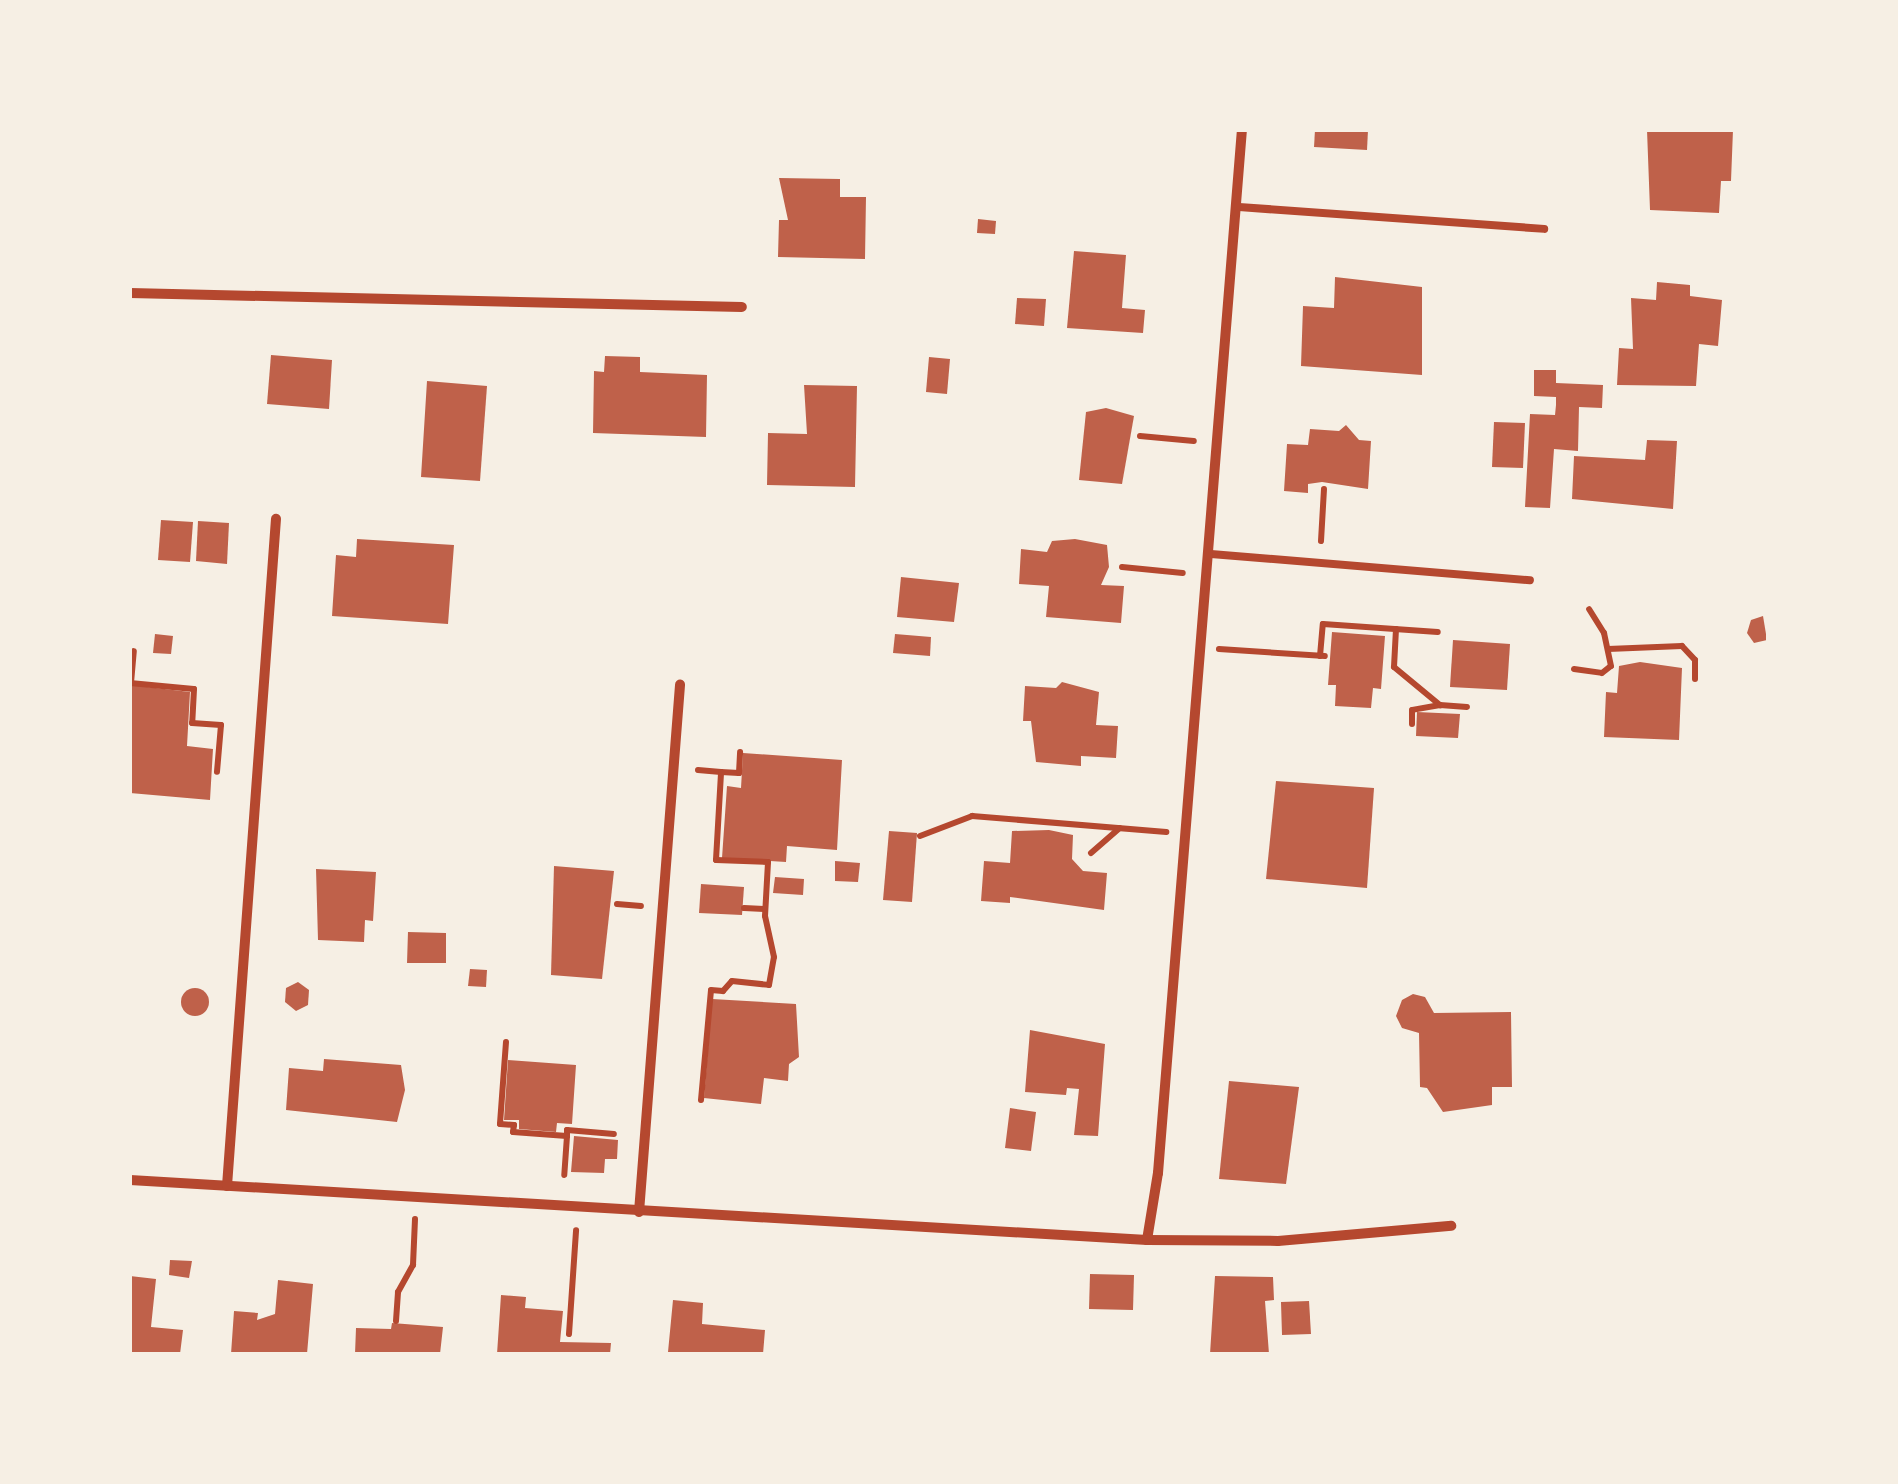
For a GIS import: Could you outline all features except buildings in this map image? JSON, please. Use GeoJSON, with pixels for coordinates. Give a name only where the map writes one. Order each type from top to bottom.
{"type":"FeatureCollection","features":[{"type":"Feature","properties":{"kind":"street"},"geometry":{"type":"LineString","coordinates":[[1146,1240],[1203,648],[1242,130]]}},
{"type":"Feature","properties":{"kind":"street"},"geometry":{"type":"LineString","coordinates":[[130,293],[742,308]]}},
{"type":"Feature","properties":{"kind":"street"},"geometry":{"type":"LineString","coordinates":[[227,1186],[276,519]]}},
{"type":"Feature","properties":{"kind":"street"},"geometry":{"type":"LineString","coordinates":[[638,1212],[680,685]]}},
{"type":"Feature","properties":{"kind":"street"},"geometry":{"type":"LineString","coordinates":[[130,1180],[1146,1240],[1278,1241],[1452,1226]]}},
{"type":"Feature","properties":{"kind":"lane"},"geometry":{"type":"LineString","coordinates":[[1239,207],[1544,229]]}},
{"type":"Feature","properties":{"kind":"lane"},"geometry":{"type":"LineString","coordinates":[[1211,554],[1530,580]]}},
{"type":"Feature","properties":{"kind":"path"},"geometry":{"type":"LineString","coordinates":[[1140,436],[1220,444]]}},
{"type":"Feature","properties":{"kind":"path"},"geometry":{"type":"LineString","coordinates":[[1319,562],[1324,489]]}},
{"type":"Feature","properties":{"kind":"path"},"geometry":{"type":"LineString","coordinates":[[1122,567],[1209,575]]}},
{"type":"Feature","properties":{"kind":"path"},"geometry":{"type":"LineString","coordinates":[[1574,668],[1606,673],[1608,649],[1589,610]]}},
{"type":"Feature","properties":{"kind":"path"},"geometry":{"type":"LineString","coordinates":[[1203,648],[1322,656],[1323,624],[1438,632]]}},
{"type":"Feature","properties":{"kind":"path"},"geometry":{"type":"LineString","coordinates":[[1396,629],[1394,667],[1440,704]]}},
{"type":"Feature","properties":{"kind":"path"},"geometry":{"type":"LineString","coordinates":[[1608,649],[1676,644],[1693,656],[1695,679]]}},
{"type":"Feature","properties":{"kind":"path"},"geometry":{"type":"LineString","coordinates":[[134,651],[130,683],[194,690],[192,723],[220,725],[216,772]]}},
{"type":"Feature","properties":{"kind":"path"},"geometry":{"type":"LineString","coordinates":[[1412,724],[1412,710],[1440,704],[1467,707]]}},
{"type":"Feature","properties":{"kind":"path"},"geometry":{"type":"LineString","coordinates":[[698,770],[739,774],[740,752]]}},
{"type":"Feature","properties":{"kind":"path"},"geometry":{"type":"LineString","coordinates":[[701,1100],[711,990],[723,991],[732,981],[768,985],[774,943],[765,909],[768,862],[716,860],[721,772]]}},
{"type":"Feature","properties":{"kind":"path"},"geometry":{"type":"LineString","coordinates":[[920,836],[972,816],[1187,833]]}},
{"type":"Feature","properties":{"kind":"path"},"geometry":{"type":"LineString","coordinates":[[1091,854],[1120,828]]}},
{"type":"Feature","properties":{"kind":"path"},"geometry":{"type":"LineString","coordinates":[[617,904],[644,906]]}},
{"type":"Feature","properties":{"kind":"path"},"geometry":{"type":"LineString","coordinates":[[744,908],[765,909]]}},
{"type":"Feature","properties":{"kind":"path"},"geometry":{"type":"LineString","coordinates":[[506,1042],[500,1124],[514,1125],[514,1132],[567,1136]]}},
{"type":"Feature","properties":{"kind":"path"},"geometry":{"type":"LineString","coordinates":[[564,1175],[567,1130],[614,1134]]}},
{"type":"Feature","properties":{"kind":"path"},"geometry":{"type":"LineString","coordinates":[[396,1322],[398,1292],[413,1265],[416,1198]]}},
{"type":"Feature","properties":{"kind":"path"},"geometry":{"type":"LineString","coordinates":[[570,1334],[578,1208]]}}]}
